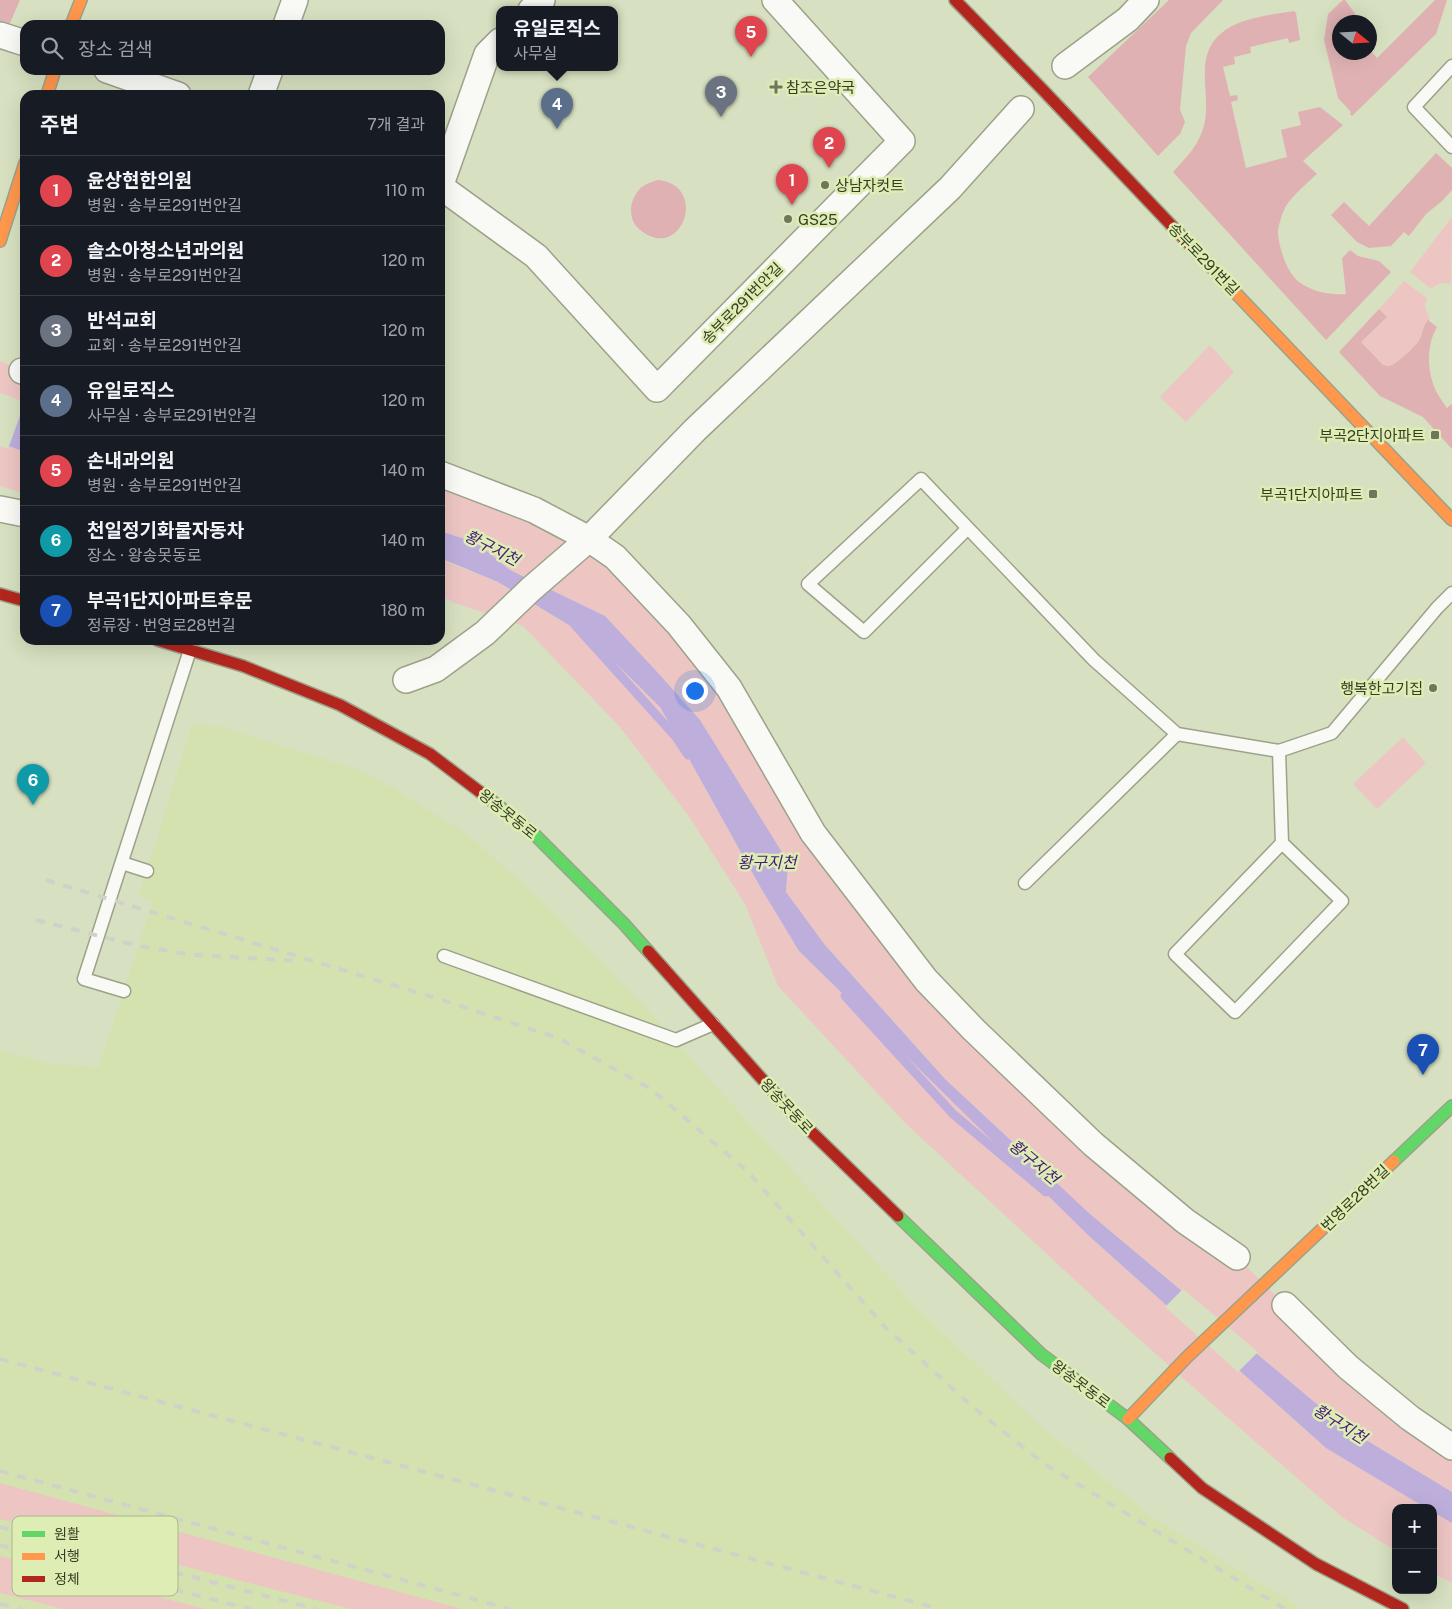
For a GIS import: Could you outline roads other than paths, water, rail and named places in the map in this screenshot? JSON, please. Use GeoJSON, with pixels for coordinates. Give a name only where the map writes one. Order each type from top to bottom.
{"type":"FeatureCollection","features":[{"type":"Feature","properties":{"kind":"street"},"geometry":{"type":"LineString","coordinates":[[73,20],[81,0]]}},
{"type":"Feature","properties":{"kind":"street"},"geometry":{"type":"LineString","coordinates":[[288,20],[295,0]]}},
{"type":"Feature","properties":{"kind":"street","name":"송부로291번안길"},"geometry":{"type":"LineString","coordinates":[[445,191],[536,256],[657,389],[902,140],[774,0]]}},
{"type":"Feature","properties":{"kind":"street","name":"송부로291번길"},"geometry":{"type":"LineString","coordinates":[[955,0],[1452,520]]}},
{"type":"Feature","properties":{"kind":"street"},"geometry":{"type":"LineString","coordinates":[[1064,66],[1128,19],[1146,0]]}},
{"type":"Feature","properties":{"kind":"street"},"geometry":{"type":"LineString","coordinates":[[0,35],[20,41]]}},
{"type":"Feature","properties":{"kind":"street","name":"송부로291번안길"},"geometry":{"type":"LineString","coordinates":[[445,173],[487,54],[496,45]]}},
{"type":"Feature","properties":{"kind":"street"},"geometry":{"type":"LineString","coordinates":[[49,90],[53,75]]}},
{"type":"Feature","properties":{"kind":"street"},"geometry":{"type":"LineString","coordinates":[[121,75],[164,90]]}},
{"type":"Feature","properties":{"kind":"street"},"geometry":{"type":"LineString","coordinates":[[263,90],[268,75]]}},
{"type":"Feature","properties":{"kind":"street"},"geometry":{"type":"LineString","coordinates":[[406,680],[436,669],[485,633],[531,589],[583,544],[695,430],[950,188],[1021,110]]}},
{"type":"Feature","properties":{"kind":"street"},"geometry":{"type":"LineString","coordinates":[[0,241],[20,179]]}},
{"type":"Feature","properties":{"kind":"street"},"geometry":{"type":"LineString","coordinates":[[445,476],[534,510],[583,544],[615,557],[679,624],[729,688],[813,833],[926,980],[974,1030],[1092,1144],[1185,1221],[1237,1257]]}},
{"type":"Feature","properties":{"kind":"street"},"geometry":{"type":"LineString","coordinates":[[0,509],[20,513]]}},
{"type":"Feature","properties":{"kind":"street"},"geometry":{"type":"LineString","coordinates":[[0,594],[20,600]]}},
{"type":"Feature","properties":{"kind":"street","name":"왕송못동로"},"geometry":{"type":"LineString","coordinates":[[173,645],[243,666],[340,705],[430,754],[530,830],[624,924],[795,1116],[1041,1354],[1128,1419],[1202,1488],[1316,1564],[1403,1609]]}},
{"type":"Feature","properties":{"kind":"street","name":"번영로28번길"},"geometry":{"type":"LineString","coordinates":[[1128,1419],[1187,1357],[1452,1106]]}},
{"type":"Feature","properties":{"kind":"street"},"geometry":{"type":"LineString","coordinates":[[1286,1304],[1348,1367],[1410,1418],[1452,1446]]}},
{"type":"Feature","properties":{"kind":"lane"},"geometry":{"type":"LineString","coordinates":[[1452,66],[1414,107],[1452,147]]}},
{"type":"Feature","properties":{"kind":"lane"},"geometry":{"type":"LineString","coordinates":[[968,528],[864,632],[808,584],[921,479],[968,528],[1094,660],[1177,734],[1279,751],[1332,733],[1437,608],[1452,593]]}},
{"type":"Feature","properties":{"kind":"lane"},"geometry":{"type":"LineString","coordinates":[[124,991],[84,979],[190,650]]}},
{"type":"Feature","properties":{"kind":"lane"},"geometry":{"type":"LineString","coordinates":[[1025,883],[1177,734]]}},
{"type":"Feature","properties":{"kind":"lane"},"geometry":{"type":"LineString","coordinates":[[1279,751],[1282,843],[1342,901],[1235,1012],[1175,954],[1282,843]]}},
{"type":"Feature","properties":{"kind":"lane"},"geometry":{"type":"LineString","coordinates":[[122,863],[147,871]]}},
{"type":"Feature","properties":{"kind":"lane"},"geometry":{"type":"LineString","coordinates":[[444,956],[676,1040],[713,1024]]}},
{"type":"Feature","properties":{"kind":"water"},"geometry":{"type":"Polygon","coordinates":[[[0,396],[20,403],[20,450],[0,443],[0,396]]]}},
{"type":"Feature","properties":{"kind":"water","name":"황구지천"},"geometry":{"type":"Polygon","coordinates":[[[445,533],[477,543],[510,570],[605,616],[700,720],[788,862],[786,892],[825,945],[945,1079],[1090,1214],[1343,1426],[1452,1492],[1452,1523],[1437,1514],[1437,1504],[1419,1504],[1326,1448],[1089,1236],[799,951],[762,890],[660,707],[590,638],[498,582],[445,560],[445,533]]]}},
{"type":"Feature","properties":{"kind":"waterway","name":"황구지천"},"geometry":{"type":"LineString","coordinates":[[575,625],[676,737],[688,755]]}},
{"type":"Feature","properties":{"kind":"waterway","name":"황구지천"},"geometry":{"type":"LineString","coordinates":[[845,996],[953,1114],[1046,1192]]}},
{"type":"Feature","properties":{"kind":"railway"},"geometry":{"type":"LineString","coordinates":[[46,880],[442,1000],[558,1038],[651,1089],[748,1172],[885,1327],[974,1408],[1043,1463],[1285,1609]]}},
{"type":"Feature","properties":{"kind":"railway"},"geometry":{"type":"LineString","coordinates":[[36,920],[139,946],[193,955],[302,961]]}},
{"type":"Feature","properties":{"kind":"railway"},"geometry":{"type":"LineString","coordinates":[[0,1359],[940,1609]]}},
{"type":"Feature","properties":{"kind":"railway"},"geometry":{"type":"LineString","coordinates":[[0,1471],[166,1516]]}},
{"type":"Feature","properties":{"kind":"railway"},"geometry":{"type":"LineString","coordinates":[[178,1519],[510,1609]]}},
{"type":"Feature","properties":{"kind":"railway"},"geometry":{"type":"LineString","coordinates":[[0,1527],[12,1530]]}},
{"type":"Feature","properties":{"kind":"railway"},"geometry":{"type":"LineString","coordinates":[[0,1545],[12,1548]]}},
{"type":"Feature","properties":{"kind":"railway"},"geometry":{"type":"LineString","coordinates":[[178,1573],[316,1609]]}},
{"type":"Feature","properties":{"kind":"railway"},"geometry":{"type":"LineString","coordinates":[[178,1591],[250,1609]]}},
{"type":"Feature","properties":{"kind":"railway"},"geometry":{"type":"LineString","coordinates":[[0,1604],[20,1609]]}},
{"type":"Feature","properties":{"kind":"place","name":"손내과의원"},"geometry":{"type":"Point","coordinates":[751,57]}},
{"type":"Feature","properties":{"kind":"place","name":"참조은약국"},"geometry":{"type":"Point","coordinates":[776,87]}},
{"type":"Feature","properties":{"kind":"place","name":"반석교회"},"geometry":{"type":"Point","coordinates":[721,117]}},
{"type":"Feature","properties":{"kind":"place","name":"유일로직스"},"geometry":{"type":"Point","coordinates":[557,129]}},
{"type":"Feature","properties":{"kind":"place","name":"솔소아청소년과의원"},"geometry":{"type":"Point","coordinates":[829,168]}},
{"type":"Feature","properties":{"kind":"place","name":"상남자컷트"},"geometry":{"type":"Point","coordinates":[825,185]}},
{"type":"Feature","properties":{"kind":"place","name":"윤상현한의원"},"geometry":{"type":"Point","coordinates":[792,205]}},
{"type":"Feature","properties":{"kind":"place","name":"GS25"},"geometry":{"type":"Point","coordinates":[788,219]}},
{"type":"Feature","properties":{"kind":"place","name":"부곡2단지아파트"},"geometry":{"type":"Point","coordinates":[1435,435]}},
{"type":"Feature","properties":{"kind":"place","name":"부곡1단지아파트"},"geometry":{"type":"Point","coordinates":[1373,494]}},
{"type":"Feature","properties":{"kind":"place","name":"행복한고기집"},"geometry":{"type":"Point","coordinates":[1433,688]}},
{"type":"Feature","properties":{"kind":"place","name":"천일정기화물자동차"},"geometry":{"type":"Point","coordinates":[33,805]}},
{"type":"Feature","properties":{"kind":"place","name":"부곡1단지아파트후문"},"geometry":{"type":"Point","coordinates":[1423,1075]}}]}
